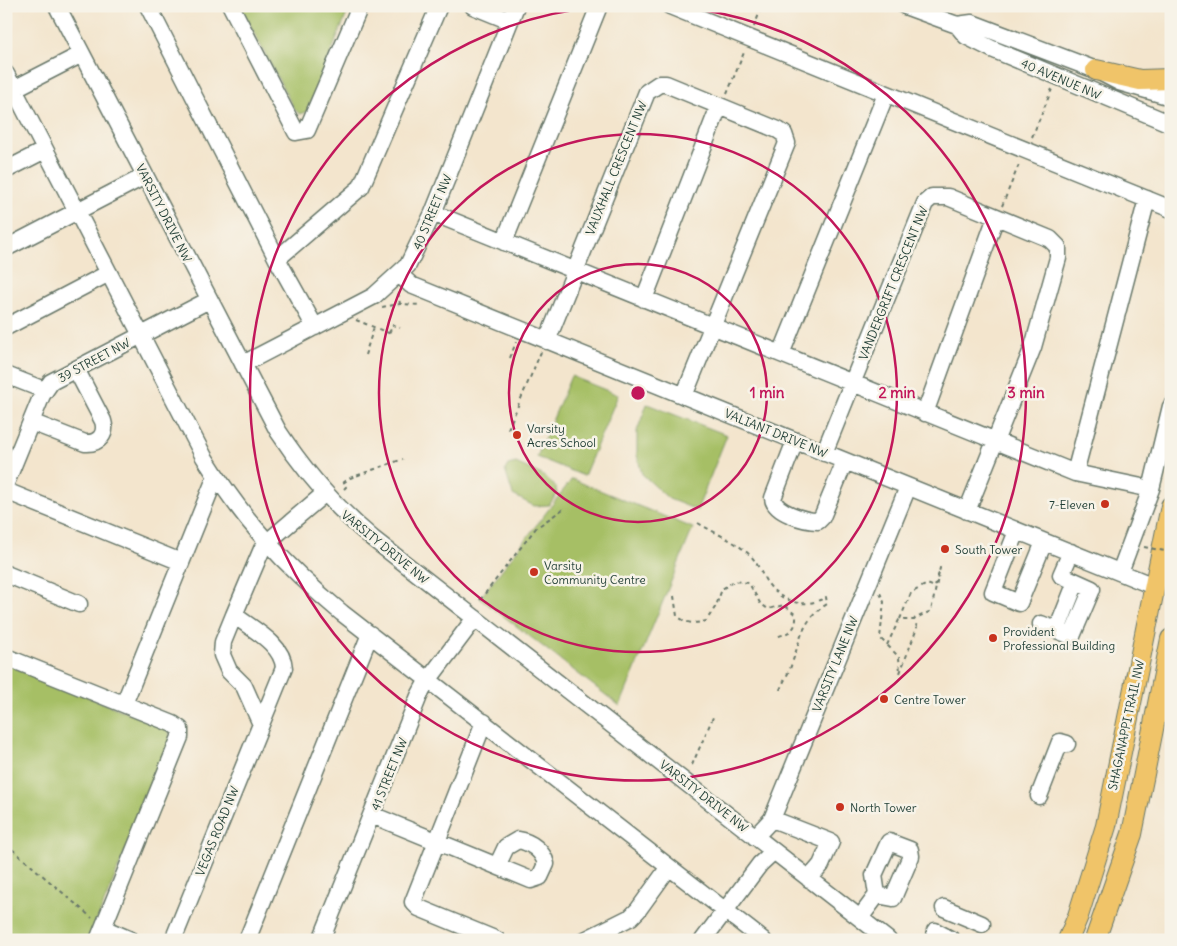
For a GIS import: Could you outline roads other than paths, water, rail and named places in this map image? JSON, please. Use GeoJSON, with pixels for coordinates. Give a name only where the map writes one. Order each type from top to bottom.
{"type":"FeatureCollection","features":[{"type":"Feature","properties":{"kind":"main road"},"geometry":{"type":"LineString","coordinates":[[1096,70],[1140,80],[1171,79]]}},
{"type":"Feature","properties":{"kind":"main road","name":"SHAGANAPPI TRAIL NW"},"geometry":{"type":"LineString","coordinates":[[1068,940],[1078,916],[1106,826],[1122,736],[1156,587],[1171,506]]}},
{"type":"Feature","properties":{"kind":"main road"},"geometry":{"type":"LineString","coordinates":[[1138,804],[1132,780],[1163,615],[1163,599],[1156,587]]}},
{"type":"Feature","properties":{"kind":"main road"},"geometry":{"type":"LineString","coordinates":[[1095,940],[1132,834],[1171,640]]}},
{"type":"Feature","properties":{"kind":"street","name":"VARSITY DRIVE NW"},"geometry":{"type":"LineString","coordinates":[[57,6],[278,431],[300,464],[324,494],[372,538],[860,918],[881,938]]}},
{"type":"Feature","properties":{"kind":"street"},"geometry":{"type":"LineString","coordinates":[[148,6],[277,260],[315,327]]}},
{"type":"Feature","properties":{"kind":"street"},"geometry":{"type":"LineString","coordinates":[[231,6],[296,132],[307,130],[360,6]]}},
{"type":"Feature","properties":{"kind":"street"},"geometry":{"type":"LineString","coordinates":[[277,260],[361,187],[440,6]]}},
{"type":"Feature","properties":{"kind":"street"},"geometry":{"type":"LineString","coordinates":[[473,6],[513,14]]}},
{"type":"Feature","properties":{"kind":"street"},"geometry":{"type":"LineString","coordinates":[[504,242],[599,6]]}},
{"type":"Feature","properties":{"kind":"street"},"geometry":{"type":"LineString","coordinates":[[670,6],[1171,209]]}},
{"type":"Feature","properties":{"kind":"street","name":"40 AVENUE NW"},"geometry":{"type":"LineString","coordinates":[[905,6],[941,13],[957,24],[966,36],[992,49],[1171,124]]}},
{"type":"Feature","properties":{"kind":"street","name":"40 STREET NW"},"geometry":{"type":"LineString","coordinates":[[242,364],[374,296],[400,275],[417,250],[513,14]]}},
{"type":"Feature","properties":{"kind":"street","name":"40 AVENUE NW"},"geometry":{"type":"LineString","coordinates":[[957,24],[972,23],[1096,70],[1119,82],[1171,97]]}},
{"type":"Feature","properties":{"kind":"street"},"geometry":{"type":"LineString","coordinates":[[82,54],[9,85],[216,476],[266,544],[312,588],[763,940]]}},
{"type":"Feature","properties":{"kind":"street","name":"VAUXHALL CRESCENT NW"},"geometry":{"type":"LineString","coordinates":[[545,345],[647,92],[659,84],[666,84],[723,103],[778,130],[784,134],[787,143],[684,396]]}},
{"type":"Feature","properties":{"kind":"street"},"geometry":{"type":"LineString","coordinates":[[781,354],[886,94]]}},
{"type":"Feature","properties":{"kind":"street"},"geometry":{"type":"LineString","coordinates":[[644,299],[716,114],[723,103]]}},
{"type":"Feature","properties":{"kind":"street"},"geometry":{"type":"LineString","coordinates":[[6,170],[45,150]]}},
{"type":"Feature","properties":{"kind":"street"},"geometry":{"type":"LineString","coordinates":[[6,248],[145,176]]}},
{"type":"Feature","properties":{"kind":"street","name":"VANDERGRIFT CRESCENT NW"},"geometry":{"type":"LineString","coordinates":[[824,453],[925,203],[932,196],[948,197],[1050,238],[1058,247],[1059,252],[1033,347],[967,511]]}},
{"type":"Feature","properties":{"kind":"street"},"geometry":{"type":"LineString","coordinates":[[1076,473],[1147,199]]}},
{"type":"Feature","properties":{"kind":"street"},"geometry":{"type":"LineString","coordinates":[[433,213],[1076,473],[1151,489]]}},
{"type":"Feature","properties":{"kind":"street"},"geometry":{"type":"LineString","coordinates":[[925,413],[996,217]]}},
{"type":"Feature","properties":{"kind":"street"},"geometry":{"type":"LineString","coordinates":[[6,327],[109,273]]}},
{"type":"Feature","properties":{"kind":"street","name":"VALIANT DRIVE NW"},"geometry":{"type":"LineString","coordinates":[[400,275],[411,285],[545,345],[684,396],[1156,587]]}},
{"type":"Feature","properties":{"kind":"street","name":"39 STREET NW"},"geometry":{"type":"LineString","coordinates":[[6,483],[44,390],[51,382],[209,300]]}},
{"type":"Feature","properties":{"kind":"street"},"geometry":{"type":"LineString","coordinates":[[31,422],[85,443],[94,443],[101,437],[104,429],[103,421],[76,369]]}},
{"type":"Feature","properties":{"kind":"street"},"geometry":{"type":"LineString","coordinates":[[6,375],[44,390]]}},
{"type":"Feature","properties":{"kind":"street"},"geometry":{"type":"LineString","coordinates":[[1120,572],[1151,489],[1171,406]]}},
{"type":"Feature","properties":{"kind":"street"},"geometry":{"type":"LineString","coordinates":[[795,441],[773,498],[773,504],[777,508],[810,521],[818,521],[822,517],[845,461]]}},
{"type":"Feature","properties":{"kind":"street"},"geometry":{"type":"LineString","coordinates":[[124,704],[216,476]]}},
{"type":"Feature","properties":{"kind":"street","name":"VARSITY LANE NW"},"geometry":{"type":"LineString","coordinates":[[755,837],[772,819],[908,486]]}},
{"type":"Feature","properties":{"kind":"street"},"geometry":{"type":"LineString","coordinates":[[6,492],[181,562]]}},
{"type":"Feature","properties":{"kind":"street"},"geometry":{"type":"LineString","coordinates":[[260,722],[247,692],[229,671],[222,656],[223,642],[260,553],[266,544],[324,494]]}},
{"type":"Feature","properties":{"kind":"street"},"geometry":{"type":"LineString","coordinates":[[1017,531],[992,592],[1019,603],[1044,542]]}},
{"type":"Feature","properties":{"kind":"street"},"geometry":{"type":"LineString","coordinates":[[1041,624],[1056,630],[1076,582],[1061,575],[1071,552]]}},
{"type":"Feature","properties":{"kind":"street"},"geometry":{"type":"LineString","coordinates":[[6,574],[79,604]]}},
{"type":"Feature","properties":{"kind":"street","name":"VEGAS ROAD NW"},"geometry":{"type":"LineString","coordinates":[[173,940],[260,722],[282,672],[282,657],[277,649],[234,616]]}},
{"type":"Feature","properties":{"kind":"street","name":"41 STREET NW"},"geometry":{"type":"LineString","coordinates":[[321,940],[419,696],[429,679],[475,618]]}},
{"type":"Feature","properties":{"kind":"street"},"geometry":{"type":"LineString","coordinates":[[247,940],[370,634]]}},
{"type":"Feature","properties":{"kind":"street"},"geometry":{"type":"LineString","coordinates":[[6,656],[177,726],[180,733],[101,934],[131,940]]}},
{"type":"Feature","properties":{"kind":"street"},"geometry":{"type":"LineString","coordinates":[[484,722],[414,895],[414,904],[497,940]]}},
{"type":"Feature","properties":{"kind":"street"},"geometry":{"type":"LineString","coordinates":[[1038,796],[1060,742],[1067,744]]}},
{"type":"Feature","properties":{"kind":"street"},"geometry":{"type":"LineString","coordinates":[[372,815],[497,866]]}},
{"type":"Feature","properties":{"kind":"street"},"geometry":{"type":"LineString","coordinates":[[772,819],[830,842],[821,865],[809,879]]}},
{"type":"Feature","properties":{"kind":"street"},"geometry":{"type":"LineString","coordinates":[[703,940],[760,864],[774,851]]}},
{"type":"Feature","properties":{"kind":"street"},"geometry":{"type":"LineString","coordinates":[[585,940],[631,917],[669,867]]}},
{"type":"Feature","properties":{"kind":"street"},"geometry":{"type":"LineString","coordinates":[[860,918],[878,895]]}},
{"type":"Feature","properties":{"kind":"street"},"geometry":{"type":"LineString","coordinates":[[944,908],[982,924]]}},
{"type":"Feature","properties":{"kind":"street"},"geometry":{"type":"LineString","coordinates":[[935,931],[952,940]]}},
{"type":"Feature","properties":{"kind":"place","name":"Varsity Acres School"},"geometry":{"type":"Point","coordinates":[517,435]}},
{"type":"Feature","properties":{"kind":"place","name":"7-Eleven"},"geometry":{"type":"Point","coordinates":[1105,504]}},
{"type":"Feature","properties":{"kind":"place","name":"South Tower"},"geometry":{"type":"Point","coordinates":[945,549]}},
{"type":"Feature","properties":{"kind":"place","name":"Varsity Community Centre"},"geometry":{"type":"Point","coordinates":[534,572]}},
{"type":"Feature","properties":{"kind":"place","name":"Provident Professional Building"},"geometry":{"type":"Point","coordinates":[993,638]}},
{"type":"Feature","properties":{"kind":"place","name":"Centre Tower"},"geometry":{"type":"Point","coordinates":[884,699]}},
{"type":"Feature","properties":{"kind":"place","name":"North Tower"},"geometry":{"type":"Point","coordinates":[840,807]}}]}
